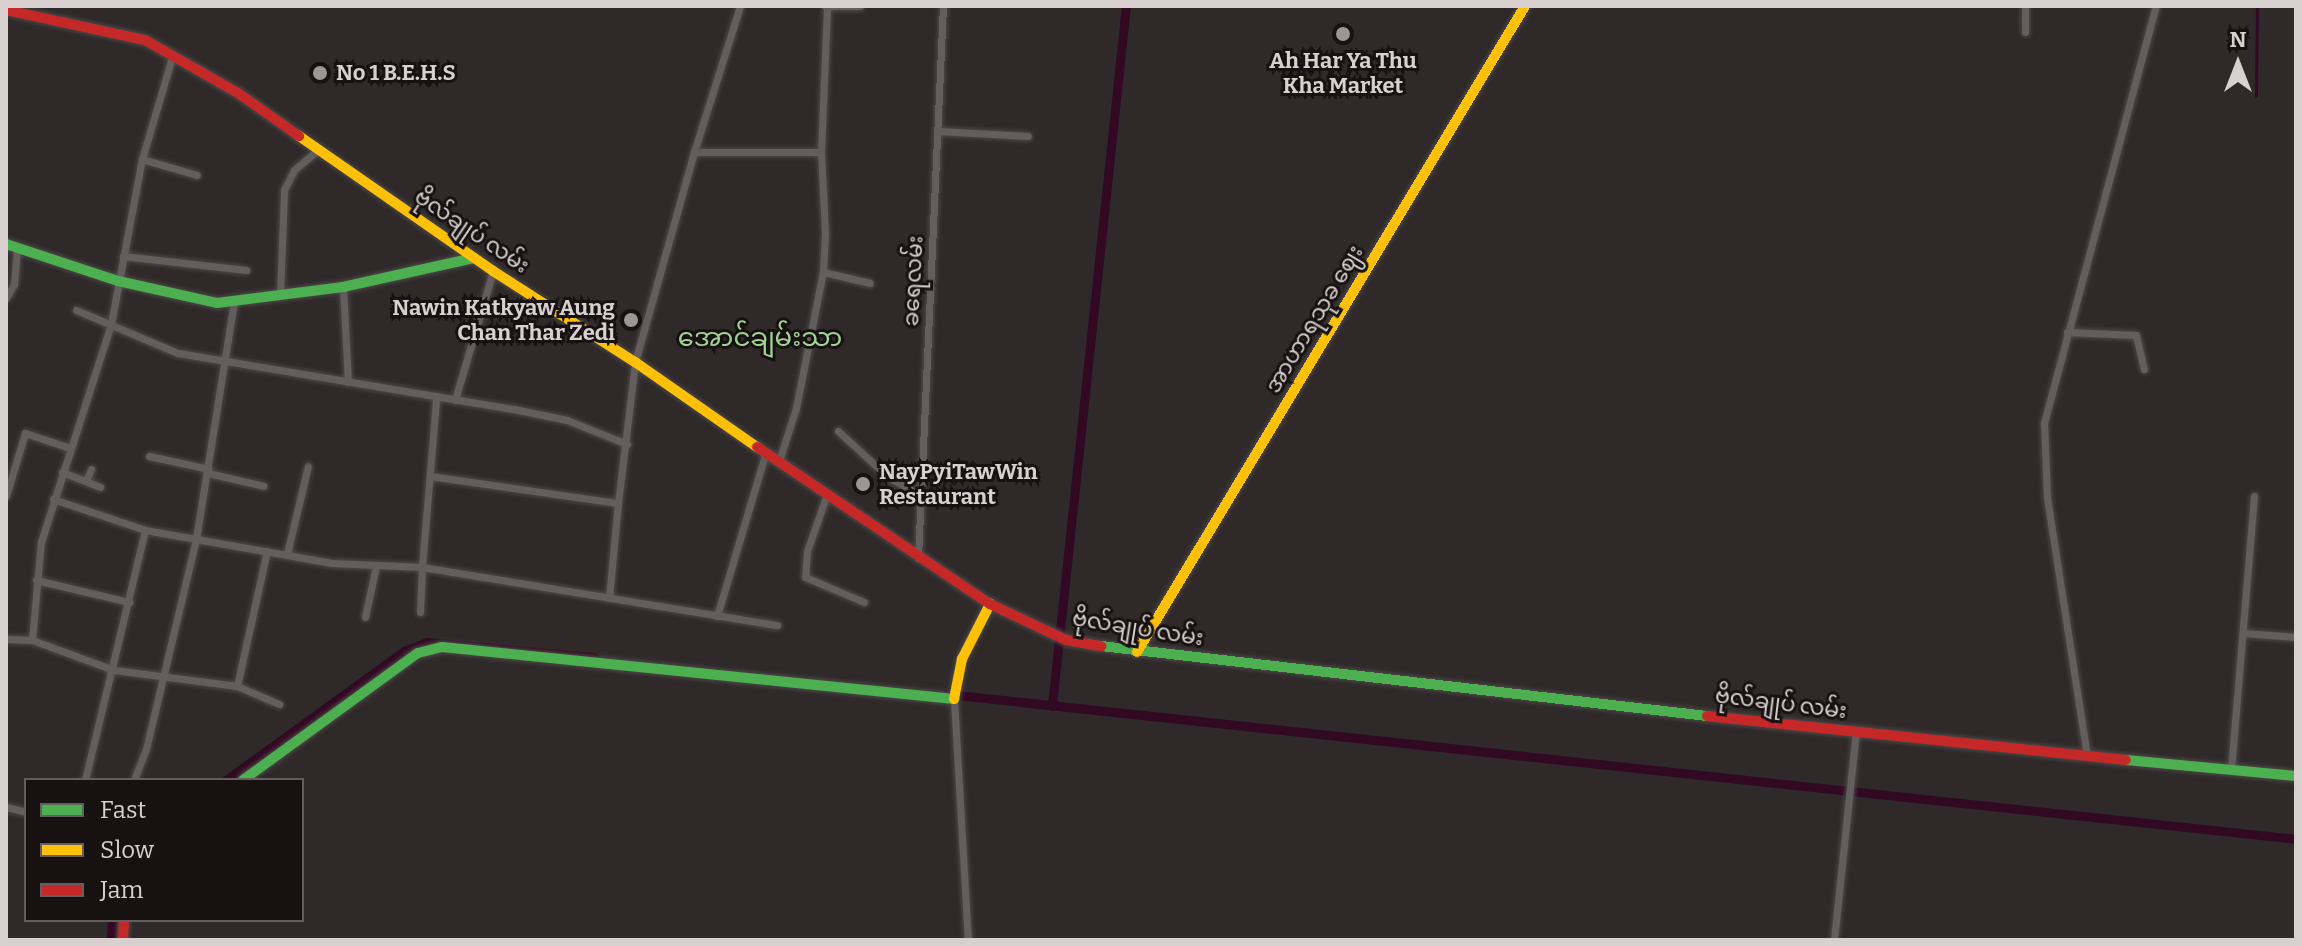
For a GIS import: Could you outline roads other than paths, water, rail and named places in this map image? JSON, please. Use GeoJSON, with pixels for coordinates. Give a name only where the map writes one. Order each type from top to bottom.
{"type":"FeatureCollection","features":[{"type":"Feature","properties":{"kind":"main road","name":"အာဟာရသုခ ဈေး"},"geometry":{"type":"LineString","coordinates":[[1137,652],[1525,6]]}},
{"type":"Feature","properties":{"kind":"main road","name":"ဗိုလ်ချုပ် လမ်း"},"geometry":{"type":"LineString","coordinates":[[6,10],[133,37],[173,54],[238,93],[493,271],[635,362],[918,558],[990,604],[1066,640],[1137,652],[1856,732],[2296,776]]}},
{"type":"Feature","properties":{"kind":"main road"},"geometry":{"type":"LineString","coordinates":[[6,244],[118,281],[217,303],[343,287],[474,258]]}},
{"type":"Feature","properties":{"kind":"main road"},"geometry":{"type":"LineString","coordinates":[[246,778],[418,653],[442,647],[953,696],[962,659],[990,604]]}},
{"type":"Feature","properties":{"kind":"street"},"geometry":{"type":"LineString","coordinates":[[609,598],[635,362],[694,152],[740,6]]}},
{"type":"Feature","properties":{"kind":"street"},"geometry":{"type":"LineString","coordinates":[[779,461],[796,408],[823,272],[825,233],[821,152],[826,6],[860,6]]}},
{"type":"Feature","properties":{"kind":"street","name":"ခရေလမ်း"},"geometry":{"type":"LineString","coordinates":[[918,558],[943,6]]}},
{"type":"Feature","properties":{"kind":"street"},"geometry":{"type":"LineString","coordinates":[[2025,6],[2025,32]]}},
{"type":"Feature","properties":{"kind":"street"},"geometry":{"type":"LineString","coordinates":[[2087,756],[2064,617],[2043,454],[2046,409],[2156,6]]}},
{"type":"Feature","properties":{"kind":"street"},"geometry":{"type":"LineString","coordinates":[[32,640],[37,560],[53,499],[111,324],[142,159],[173,54]]}},
{"type":"Feature","properties":{"kind":"street"},"geometry":{"type":"LineString","coordinates":[[938,131],[1028,136]]}},
{"type":"Feature","properties":{"kind":"street"},"geometry":{"type":"LineString","coordinates":[[280,296],[284,190],[294,170],[319,149]]}},
{"type":"Feature","properties":{"kind":"street"},"geometry":{"type":"LineString","coordinates":[[694,152],[821,152]]}},
{"type":"Feature","properties":{"kind":"street"},"geometry":{"type":"LineString","coordinates":[[142,159],[197,175]]}},
{"type":"Feature","properties":{"kind":"street"},"geometry":{"type":"LineString","coordinates":[[6,298],[14,284],[17,248]]}},
{"type":"Feature","properties":{"kind":"street"},"geometry":{"type":"LineString","coordinates":[[123,256],[246,270]]}},
{"type":"Feature","properties":{"kind":"street"},"geometry":{"type":"LineString","coordinates":[[455,400],[493,271]]}},
{"type":"Feature","properties":{"kind":"street"},"geometry":{"type":"LineString","coordinates":[[823,272],[870,283]]}},
{"type":"Feature","properties":{"kind":"street"},"geometry":{"type":"LineString","coordinates":[[343,287],[348,382]]}},
{"type":"Feature","properties":{"kind":"street"},"geometry":{"type":"LineString","coordinates":[[135,778],[146,749],[196,539],[234,303]]}},
{"type":"Feature","properties":{"kind":"street"},"geometry":{"type":"LineString","coordinates":[[76,310],[178,353],[226,364],[567,420],[627,444]]}},
{"type":"Feature","properties":{"kind":"street"},"geometry":{"type":"LineString","coordinates":[[2067,332],[2136,335],[2144,369]]}},
{"type":"Feature","properties":{"kind":"street"},"geometry":{"type":"LineString","coordinates":[[420,612],[436,399]]}},
{"type":"Feature","properties":{"kind":"street"},"geometry":{"type":"LineString","coordinates":[[838,431],[888,477],[921,495]]}},
{"type":"Feature","properties":{"kind":"street"},"geometry":{"type":"LineString","coordinates":[[6,496],[25,433],[70,448]]}},
{"type":"Feature","properties":{"kind":"street"},"geometry":{"type":"LineString","coordinates":[[717,616],[766,452]]}},
{"type":"Feature","properties":{"kind":"street"},"geometry":{"type":"LineString","coordinates":[[149,456],[264,486]]}},
{"type":"Feature","properties":{"kind":"street"},"geometry":{"type":"LineString","coordinates":[[287,554],[308,466]]}},
{"type":"Feature","properties":{"kind":"street"},"geometry":{"type":"LineString","coordinates":[[86,481],[91,469]]}},
{"type":"Feature","properties":{"kind":"street"},"geometry":{"type":"LineString","coordinates":[[62,472],[100,487]]}},
{"type":"Feature","properties":{"kind":"street"},"geometry":{"type":"LineString","coordinates":[[430,476],[618,503]]}},
{"type":"Feature","properties":{"kind":"street"},"geometry":{"type":"LineString","coordinates":[[827,494],[807,551],[805,577],[864,602]]}},
{"type":"Feature","properties":{"kind":"street"},"geometry":{"type":"LineString","coordinates":[[2231,770],[2254,496]]}},
{"type":"Feature","properties":{"kind":"street"},"geometry":{"type":"LineString","coordinates":[[53,499],[145,530],[332,563],[422,567],[777,625]]}},
{"type":"Feature","properties":{"kind":"street"},"geometry":{"type":"LineString","coordinates":[[86,778],[114,670],[145,530]]}},
{"type":"Feature","properties":{"kind":"street"},"geometry":{"type":"LineString","coordinates":[[237,686],[267,551]]}},
{"type":"Feature","properties":{"kind":"street"},"geometry":{"type":"LineString","coordinates":[[365,617],[376,566]]}},
{"type":"Feature","properties":{"kind":"street"},"geometry":{"type":"LineString","coordinates":[[36,580],[129,602]]}},
{"type":"Feature","properties":{"kind":"street"},"geometry":{"type":"LineString","coordinates":[[2243,633],[2296,637]]}},
{"type":"Feature","properties":{"kind":"street"},"geometry":{"type":"LineString","coordinates":[[6,639],[32,640],[114,670],[237,686],[279,704]]}},
{"type":"Feature","properties":{"kind":"street"},"geometry":{"type":"LineString","coordinates":[[953,696],[968,940]]}},
{"type":"Feature","properties":{"kind":"street"},"geometry":{"type":"LineString","coordinates":[[1834,940],[1856,732]]}},
{"type":"Feature","properties":{"kind":"waterway"},"geometry":{"type":"LineString","coordinates":[[1052,706],[1126,6]]}},
{"type":"Feature","properties":{"kind":"waterway"},"geometry":{"type":"LineString","coordinates":[[2256,96],[2257,6]]}},
{"type":"Feature","properties":{"kind":"waterway"},"geometry":{"type":"LineString","coordinates":[[229,778],[404,651],[427,642],[594,657]]}},
{"type":"Feature","properties":{"kind":"waterway"},"geometry":{"type":"LineString","coordinates":[[947,694],[2296,839]]}},
{"type":"Feature","properties":{"kind":"waterway"},"geometry":{"type":"LineString","coordinates":[[111,940],[112,922]]}},
{"type":"Feature","properties":{"kind":"place","name":"Ah Har Ya Thu Kha Market"},"geometry":{"type":"Point","coordinates":[1343,34]}},
{"type":"Feature","properties":{"kind":"place","name":"No 1 B.E.H.S"},"geometry":{"type":"Point","coordinates":[320,73]}},
{"type":"Feature","properties":{"kind":"place","name":"Nawin Katkyaw Aung Chan Thar Zedi"},"geometry":{"type":"Point","coordinates":[631,320]}},
{"type":"Feature","properties":{"kind":"place","name":"NayPyiTawWin Restaurant"},"geometry":{"type":"Point","coordinates":[863,484]}},
{"type":"Feature","properties":{"kind":"district","name":"အောင်ချမ်းသာ"},"geometry":{"type":"Point","coordinates":[760,338]}}]}
